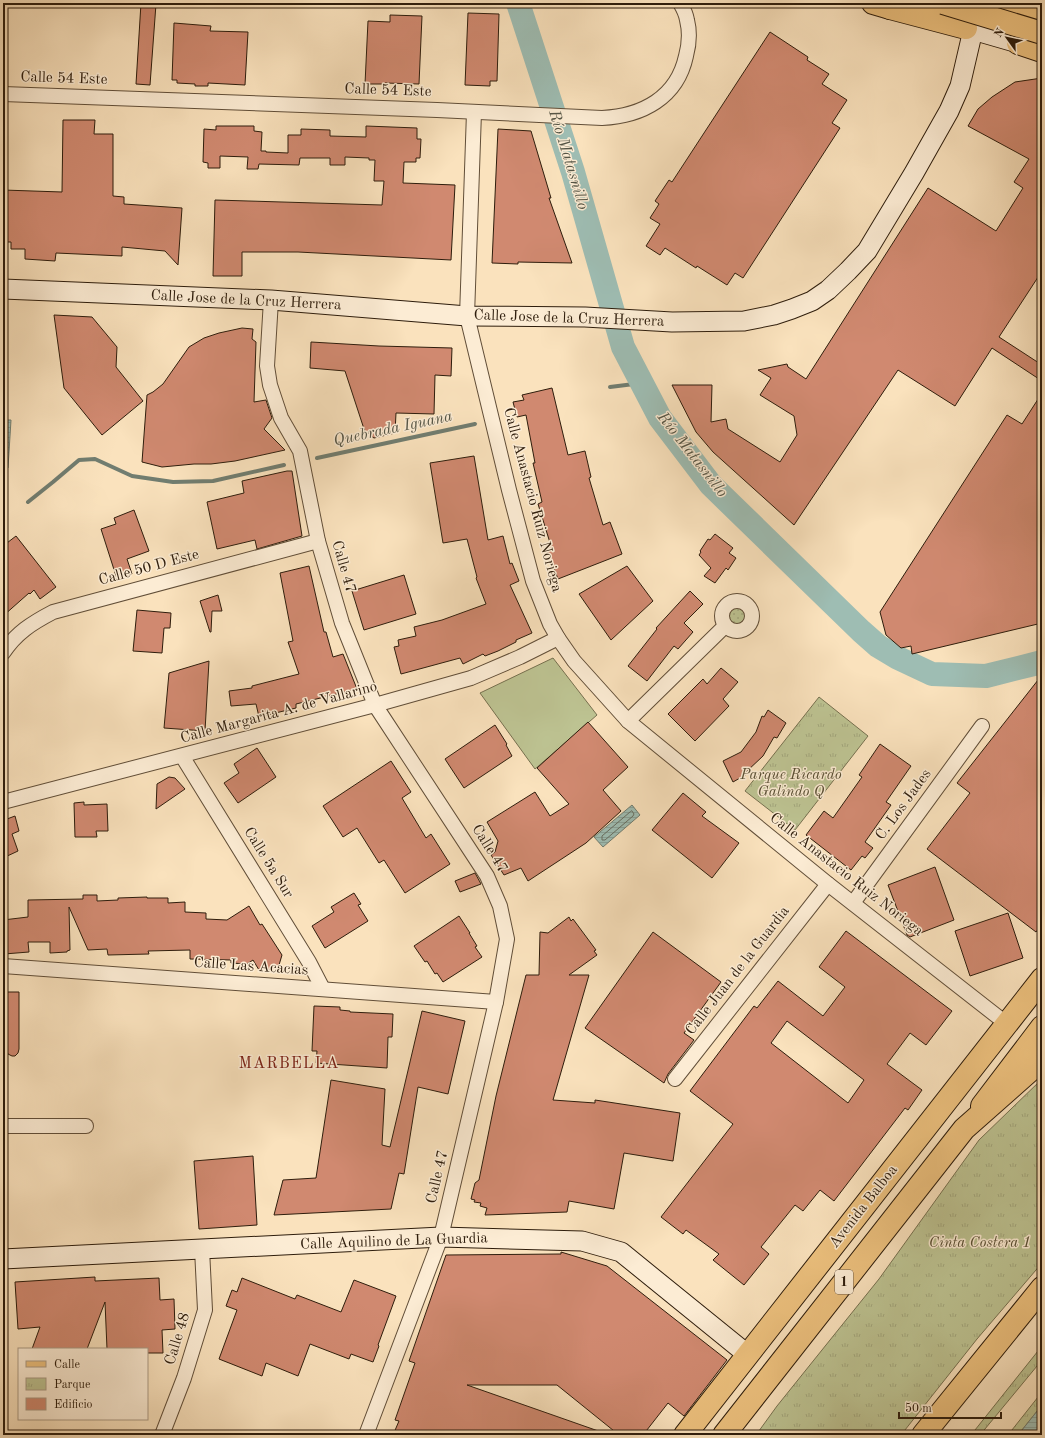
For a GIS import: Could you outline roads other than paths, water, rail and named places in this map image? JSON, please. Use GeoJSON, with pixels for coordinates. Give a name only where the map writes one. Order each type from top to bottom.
{"type":"FeatureCollection","features":[{"type":"Feature","properties":{"kind":"main road"},"geometry":{"type":"LineString","coordinates":[[943,3],[1042,34]]}},
{"type":"Feature","properties":{"kind":"main road"},"geometry":{"type":"LineString","coordinates":[[1011,3],[1042,13]]}},
{"type":"Feature","properties":{"kind":"main road"},"geometry":{"type":"LineString","coordinates":[[894,6],[970,29]]}},
{"type":"Feature","properties":{"kind":"main road"},"geometry":{"type":"LineString","coordinates":[[1018,44],[1042,51]]}},
{"type":"Feature","properties":{"kind":"main road","name":"Avenida Balboa"},"geometry":{"type":"LineString","coordinates":[[685,1435],[1042,979]]}},
{"type":"Feature","properties":{"kind":"main road","name":"Avenida Balboa"},"geometry":{"type":"LineString","coordinates":[[731,1430],[1042,1027]]}},
{"type":"Feature","properties":{"kind":"main road","name":"Avenida Balboa"},"geometry":{"type":"LineString","coordinates":[[964,1129],[1042,1060]]}},
{"type":"Feature","properties":{"kind":"main road"},"geometry":{"type":"LineString","coordinates":[[923,1435],[1042,1288]]}},
{"type":"Feature","properties":{"kind":"street","name":"Calle 54 Este"},"geometry":{"type":"LineString","coordinates":[[3,94],[602,118],[629,115],[645,109],[660,100],[673,86],[684,69],[689,43],[688,20],[680,3]]}},
{"type":"Feature","properties":{"kind":"street"},"geometry":{"type":"LineString","coordinates":[[952,3],[970,29],[1018,44],[1030,41],[1042,34]]}},
{"type":"Feature","properties":{"kind":"street","name":"Calle Jose de la Cruz Herrera"},"geometry":{"type":"LineString","coordinates":[[3,290],[271,300],[467,316],[585,316],[672,322],[744,321],[786,311],[812,300],[828,290],[867,251],[918,167],[949,111],[960,86],[970,29]]}},
{"type":"Feature","properties":{"kind":"street","name":"Calle Anastacio Ruiz Noriega"},"geometry":{"type":"LineString","coordinates":[[474,112],[467,316],[533,581],[550,624],[558,638],[574,661],[628,721],[828,884],[1007,1024]]}},
{"type":"Feature","properties":{"kind":"street","name":"Calle 47"},"geometry":{"type":"LineString","coordinates":[[271,300],[267,366],[270,385],[281,418],[300,451],[318,541],[342,623],[375,705],[488,876],[500,906],[506,939],[496,1002],[441,1237],[366,1435]]}},
{"type":"Feature","properties":{"kind":"street","name":"Calle 50 D Este"},"geometry":{"type":"LineString","coordinates":[[3,653],[11,640],[32,623],[53,612],[318,541]]}},
{"type":"Feature","properties":{"kind":"street"},"geometry":{"type":"LineString","coordinates":[[628,721],[725,626]]}},
{"type":"Feature","properties":{"kind":"street","name":"Calle Margarita A. de Vallarino"},"geometry":{"type":"LineString","coordinates":[[3,802],[375,705],[471,678],[520,657],[558,638]]}},
{"type":"Feature","properties":{"kind":"street","name":"C. Los Jades"},"geometry":{"type":"LineString","coordinates":[[853,903],[982,726]]}},
{"type":"Feature","properties":{"kind":"street","name":"Calle 5a Sur"},"geometry":{"type":"LineString","coordinates":[[182,756],[309,962],[323,989]]}},
{"type":"Feature","properties":{"kind":"street","name":"Calle Juan de la Guardia"},"geometry":{"type":"LineString","coordinates":[[675,1079],[828,884]]}},
{"type":"Feature","properties":{"kind":"street","name":"Calle Las Acacias"},"geometry":{"type":"LineString","coordinates":[[3,966],[496,1002]]}},
{"type":"Feature","properties":{"kind":"street"},"geometry":{"type":"LineString","coordinates":[[3,1126],[86,1126]]}},
{"type":"Feature","properties":{"kind":"street","name":"Calle Aquilino de La Guardia"},"geometry":{"type":"LineString","coordinates":[[3,1259],[441,1237],[582,1241],[621,1252],[748,1355]]}},
{"type":"Feature","properties":{"kind":"street","name":"Calle 48"},"geometry":{"type":"LineString","coordinates":[[162,1435],[184,1378],[205,1310],[202,1249]]}},
{"type":"Feature","properties":{"kind":"water"},"geometry":{"type":"Polygon","coordinates":[[[3,420],[11,420],[8,468],[3,467],[3,420]]]}},
{"type":"Feature","properties":{"kind":"water"},"geometry":{"type":"Polygon","coordinates":[[[632,805],[640,815],[603,847],[594,837],[632,805]]]}},
{"type":"Feature","properties":{"kind":"water"},"geometry":{"type":"Polygon","coordinates":[[[1042,1405],[1042,1435],[1018,1435],[1042,1405]]]}},
{"type":"Feature","properties":{"kind":"waterway","name":"Río Matasnillo"},"geometry":{"type":"LineString","coordinates":[[518,3],[573,172],[623,347],[660,418],[711,485],[861,631],[878,646],[898,658],[932,674],[986,676],[1042,662]]}},
{"type":"Feature","properties":{"kind":"waterway","name":"Quebrada Iguana"},"geometry":{"type":"LineString","coordinates":[[610,387],[642,383]]}},
{"type":"Feature","properties":{"kind":"waterway","name":"Quebrada Iguana"},"geometry":{"type":"LineString","coordinates":[[317,458],[475,424]]}},
{"type":"Feature","properties":{"kind":"waterway","name":"Quebrada Iguana"},"geometry":{"type":"LineString","coordinates":[[28,502],[79,460],[95,459],[132,476],[173,482],[213,481],[284,465]]}},
{"type":"Feature","properties":{"kind":"district","name":"MARBELLA"},"geometry":{"type":"Point","coordinates":[289,1064]}},
{"type":"Feature","properties":{"kind":"park label","name":"Parque Ricardo Galindo Q"},"geometry":{"type":"Point","coordinates":[791,784]}},
{"type":"Feature","properties":{"kind":"park label","name":"Cinta Costera 1"},"geometry":{"type":"Point","coordinates":[980,1243]}}]}
